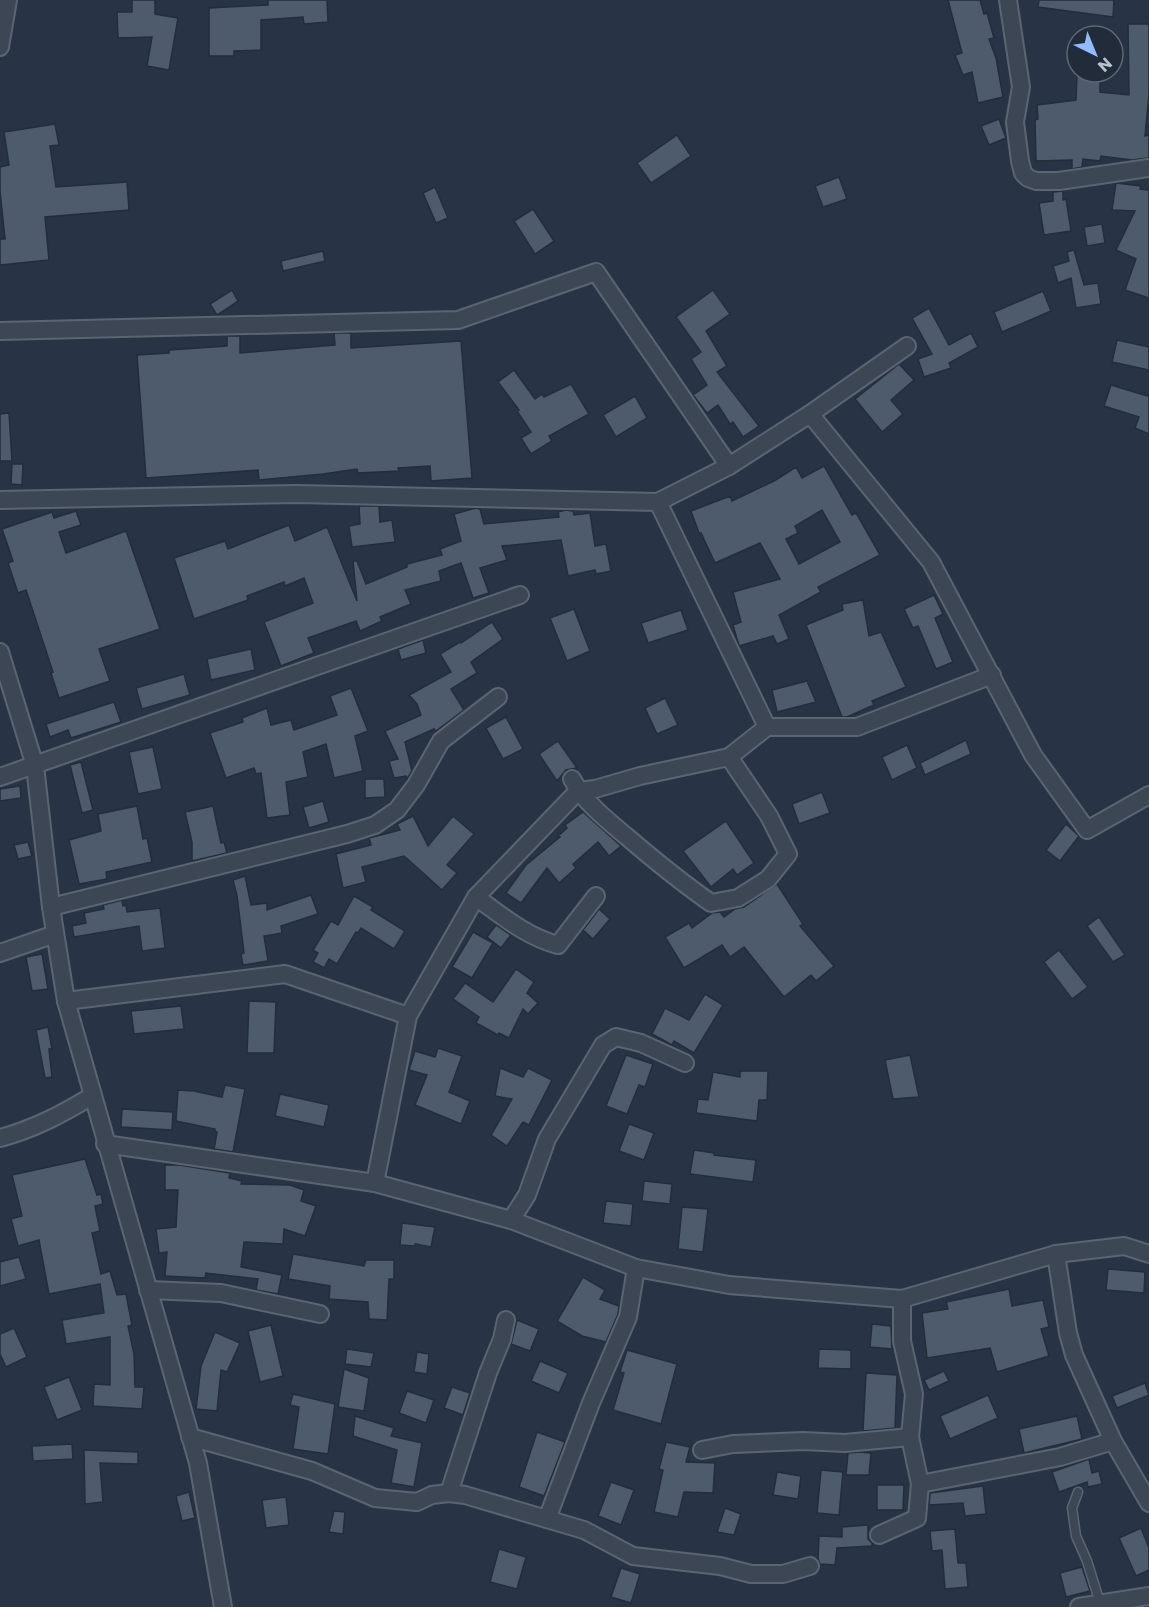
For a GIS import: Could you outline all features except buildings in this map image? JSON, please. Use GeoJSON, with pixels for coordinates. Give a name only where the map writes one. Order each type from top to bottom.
{"type":"FeatureCollection","features":[{"type":"Feature","properties":{"kind":"street"},"geometry":{"type":"LineString","coordinates":[[0,47],[8,0]]}},
{"type":"Feature","properties":{"kind":"street"},"geometry":{"type":"LineString","coordinates":[[1008,0],[1021,87],[1015,122],[1023,173],[1036,181],[1059,181],[1149,168]]}},
{"type":"Feature","properties":{"kind":"street"},"geometry":{"type":"LineString","coordinates":[[0,330],[458,320],[596,272],[729,466]]}},
{"type":"Feature","properties":{"kind":"street"},"geometry":{"type":"LineString","coordinates":[[0,500],[297,494],[658,502],[729,466],[810,414],[907,346]]}},
{"type":"Feature","properties":{"kind":"street"},"geometry":{"type":"LineString","coordinates":[[810,414],[931,562],[1033,755],[1087,830],[1149,795]]}},
{"type":"Feature","properties":{"kind":"street"},"geometry":{"type":"LineString","coordinates":[[658,502],[767,727]]}},
{"type":"Feature","properties":{"kind":"street"},"geometry":{"type":"LineString","coordinates":[[0,777],[520,596]]}},
{"type":"Feature","properties":{"kind":"street"},"geometry":{"type":"LineString","coordinates":[[0,652],[35,766],[51,906],[66,1001],[198,1463],[223,1607]]}},
{"type":"Feature","properties":{"kind":"street"},"geometry":{"type":"LineString","coordinates":[[575,785],[595,789],[640,776],[729,757],[767,727],[857,727],[992,675]]}},
{"type":"Feature","properties":{"kind":"street"},"geometry":{"type":"LineString","coordinates":[[51,906],[347,834],[375,825],[397,810],[416,784],[441,741],[498,697]]}},
{"type":"Feature","properties":{"kind":"street"},"geometry":{"type":"LineString","coordinates":[[575,785],[612,824],[675,878],[711,903],[738,897],[768,879],[788,854],[769,816],[729,757]]}},
{"type":"Feature","properties":{"kind":"street"},"geometry":{"type":"LineString","coordinates":[[375,1183],[408,1016],[476,897],[575,785]]}},
{"type":"Feature","properties":{"kind":"street"},"geometry":{"type":"LineString","coordinates":[[476,897],[540,940],[558,945],[596,896]]}},
{"type":"Feature","properties":{"kind":"street"},"geometry":{"type":"LineString","coordinates":[[0,953],[56,934]]}},
{"type":"Feature","properties":{"kind":"street"},"geometry":{"type":"LineString","coordinates":[[66,1001],[285,974],[408,1016]]}},
{"type":"Feature","properties":{"kind":"street"},"geometry":{"type":"LineString","coordinates":[[511,1220],[527,1195],[547,1139],[603,1045],[616,1037],[641,1043],[685,1063]]}},
{"type":"Feature","properties":{"kind":"street"},"geometry":{"type":"LineString","coordinates":[[0,1138],[22,1132],[56,1117],[92,1096]]}},
{"type":"Feature","properties":{"kind":"street"},"geometry":{"type":"LineString","coordinates":[[105,1144],[375,1183],[511,1220],[636,1268],[729,1285],[902,1299],[1056,1254],[1124,1246],[1149,1254]]}},
{"type":"Feature","properties":{"kind":"street"},"geometry":{"type":"LineString","coordinates":[[1056,1254],[1068,1333],[1074,1355],[1113,1441],[1149,1503]]}},
{"type":"Feature","properties":{"kind":"street"},"geometry":{"type":"LineString","coordinates":[[547,1519],[591,1403],[628,1317],[636,1268]]}},
{"type":"Feature","properties":{"kind":"street"},"geometry":{"type":"LineString","coordinates":[[148,1290],[221,1293],[320,1314]]}},
{"type":"Feature","properties":{"kind":"street"},"geometry":{"type":"LineString","coordinates":[[879,1535],[917,1518],[920,1484],[910,1437],[914,1394],[902,1341],[902,1299]]}},
{"type":"Feature","properties":{"kind":"street"},"geometry":{"type":"LineString","coordinates":[[449,1493],[488,1373],[502,1339],[506,1320]]}},
{"type":"Feature","properties":{"kind":"street"},"geometry":{"type":"LineString","coordinates":[[190,1437],[312,1471],[375,1498],[417,1502],[432,1495],[449,1493],[465,1495],[584,1530],[633,1556],[720,1566],[752,1574],[783,1574],[810,1566]]}},
{"type":"Feature","properties":{"kind":"street"},"geometry":{"type":"LineString","coordinates":[[702,1450],[733,1444],[803,1441],[845,1443],[910,1437]]}},
{"type":"Feature","properties":{"kind":"street"},"geometry":{"type":"LineString","coordinates":[[920,1484],[1060,1457],[1113,1441]]}},
{"type":"Feature","properties":{"kind":"street"},"geometry":{"type":"LineString","coordinates":[[1079,1607],[1149,1596]]}},
{"type":"Feature","properties":{"kind":"lane"},"geometry":{"type":"LineString","coordinates":[[1078,1492],[1072,1508],[1076,1536],[1087,1561],[1100,1603]]}}]}
